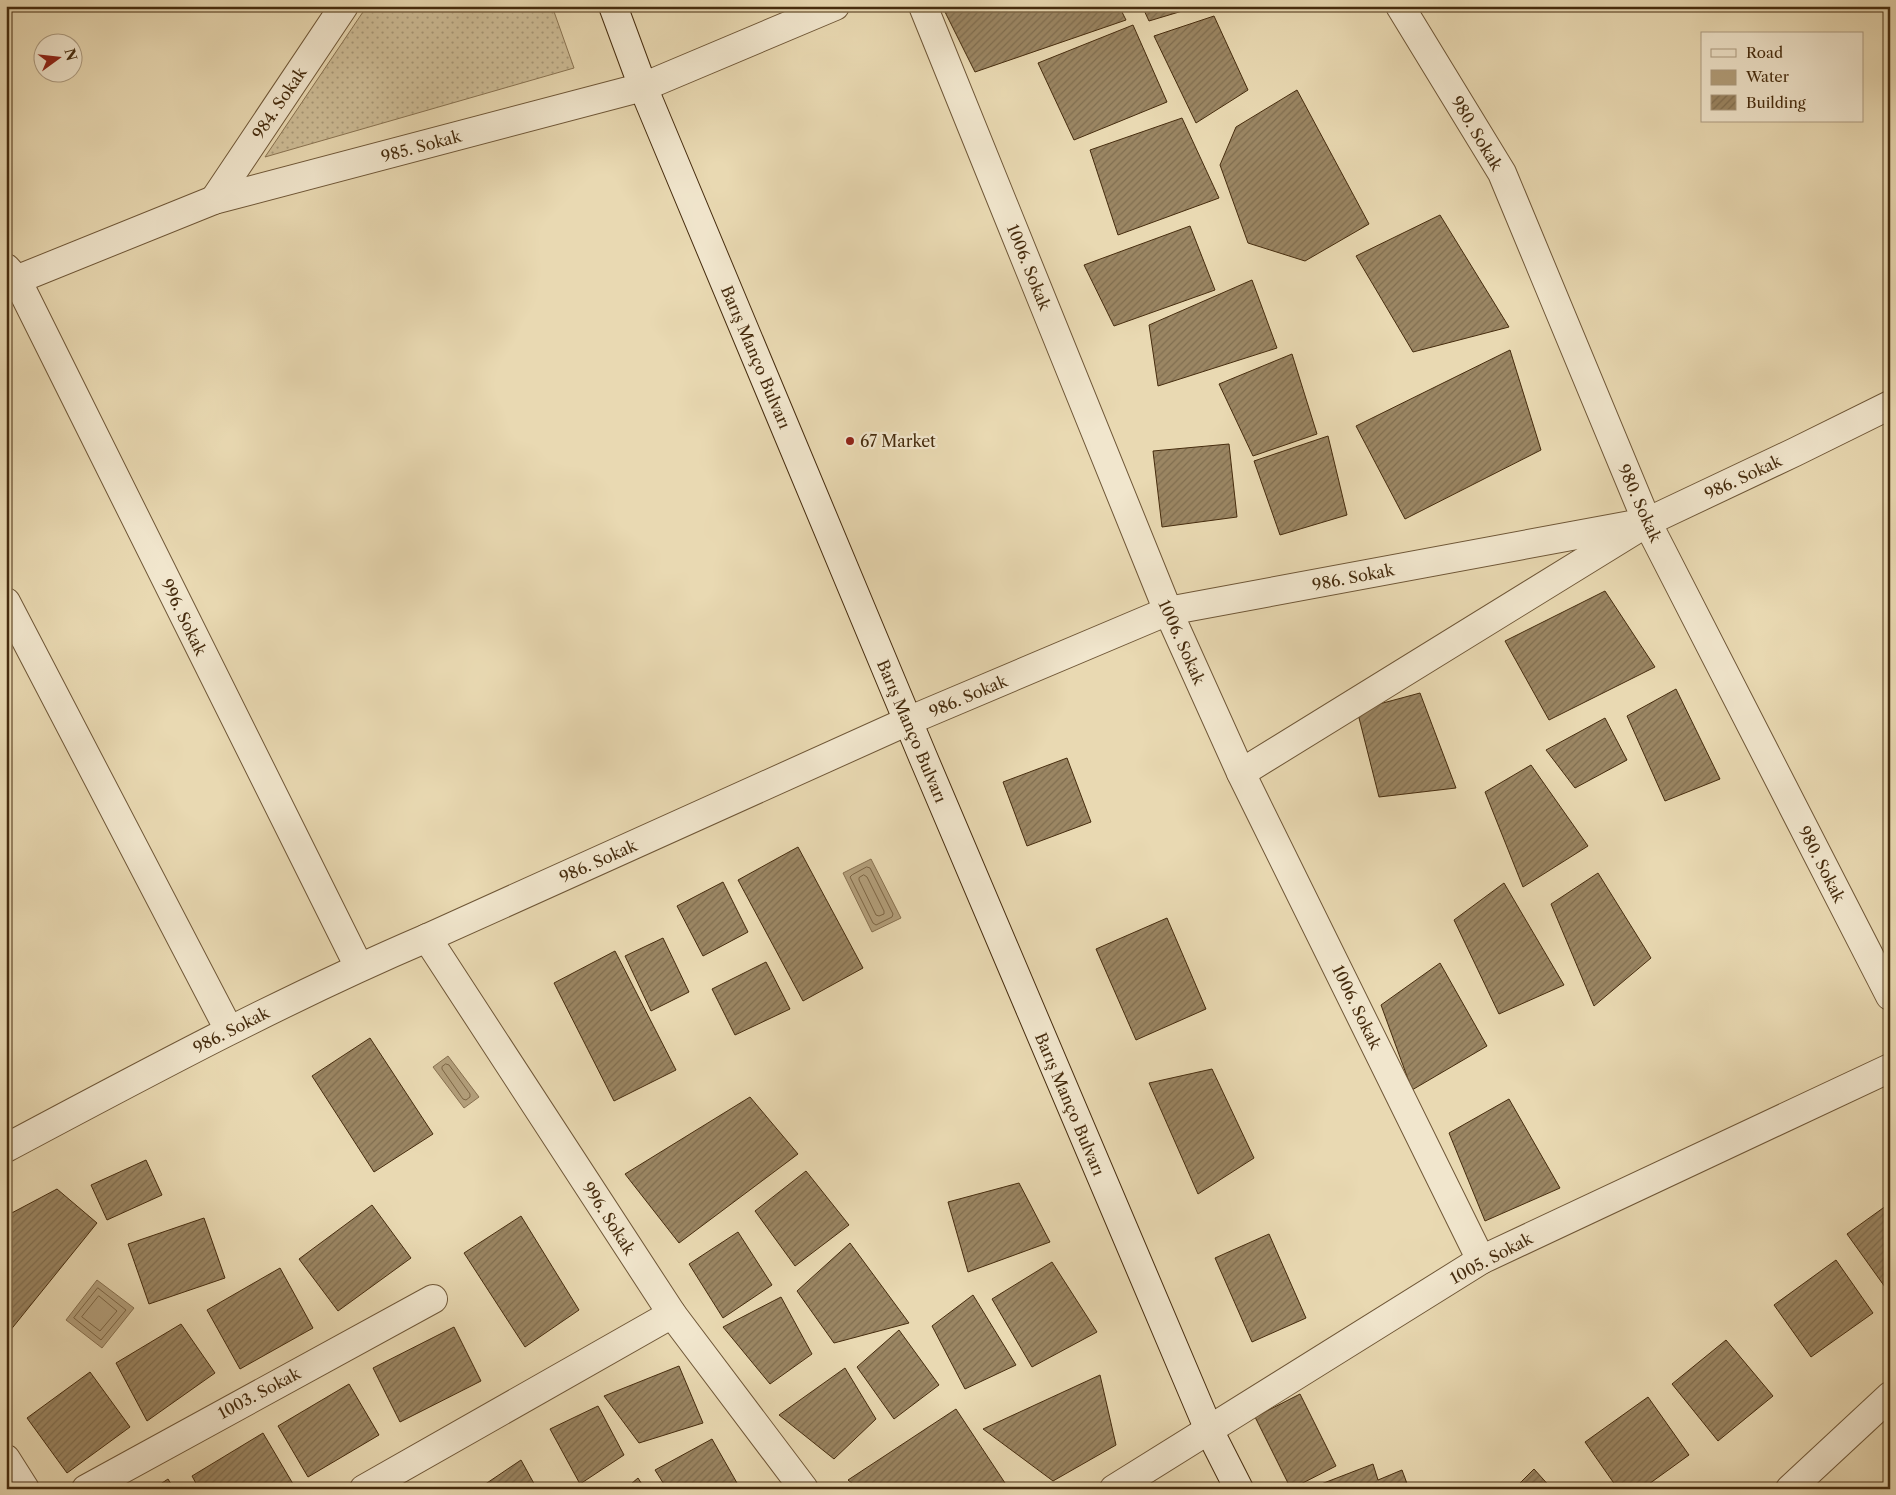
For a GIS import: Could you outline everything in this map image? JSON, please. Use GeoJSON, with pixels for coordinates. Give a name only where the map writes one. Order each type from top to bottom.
{"type":"FeatureCollection","features":[{"type":"Feature","properties":{"kind":"street","name":"984. Sokak"},"geometry":{"type":"LineString","coordinates":[[214,200],[344,6]]}},
{"type":"Feature","properties":{"kind":"street","name":"Barış Manço Bulvarı"},"geometry":{"type":"LineString","coordinates":[[613,6],[643,87],[908,721],[1214,1441],[1232,1489]]}},
{"type":"Feature","properties":{"kind":"street","name":"985. Sokak"},"geometry":{"type":"LineString","coordinates":[[10,278],[214,200],[643,87],[835,6]]}},
{"type":"Feature","properties":{"kind":"street","name":"1006. Sokak"},"geometry":{"type":"LineString","coordinates":[[924,6],[1168,611],[1241,773],[1481,1260]]}},
{"type":"Feature","properties":{"kind":"street","name":"980. Sokak"},"geometry":{"type":"LineString","coordinates":[[1400,6],[1502,173],[1647,522],[1890,996]]}},
{"type":"Feature","properties":{"kind":"street","name":"996. Sokak"},"geometry":{"type":"LineString","coordinates":[[10,278],[359,967]]}},
{"type":"Feature","properties":{"kind":"street","name":"986. Sokak"},"geometry":{"type":"LineString","coordinates":[[6,1148],[229,1030],[359,967],[908,721],[1168,611],[1647,522],[1890,405]]}},
{"type":"Feature","properties":{"kind":"street"},"geometry":{"type":"LineString","coordinates":[[1241,773],[1571,571],[1647,522]]}},
{"type":"Feature","properties":{"kind":"street"},"geometry":{"type":"LineString","coordinates":[[6,602],[229,1030]]}},
{"type":"Feature","properties":{"kind":"street","name":"996. Sokak"},"geometry":{"type":"LineString","coordinates":[[427,938],[672,1314],[804,1489]]}},
{"type":"Feature","properties":{"kind":"street","name":"1005. Sokak"},"geometry":{"type":"LineString","coordinates":[[1114,1489],[1214,1441],[1481,1260],[1890,1068]]}},
{"type":"Feature","properties":{"kind":"street","name":"1003. Sokak"},"geometry":{"type":"LineString","coordinates":[[86,1489],[433,1299]]}},
{"type":"Feature","properties":{"kind":"street"},"geometry":{"type":"LineString","coordinates":[[364,1489],[672,1314]]}},
{"type":"Feature","properties":{"kind":"street"},"geometry":{"type":"LineString","coordinates":[[1790,1489],[1890,1396]]}},
{"type":"Feature","properties":{"kind":"street","name":"Barış Manço Bulvarı"},"geometry":{"type":"LineString","coordinates":[[1214,1441],[1239,1489]]}},
{"type":"Feature","properties":{"kind":"shaded area"},"geometry":{"type":"Polygon","coordinates":[[[367,6],[552,6],[574,68],[265,157],[367,6]]]}},
{"type":"Feature","properties":{"kind":"water"},"geometry":{"type":"Polygon","coordinates":[[[871,859],[901,918],[872,932],[843,873],[871,859]]]}},
{"type":"Feature","properties":{"kind":"water"},"geometry":{"type":"Polygon","coordinates":[[[448,1056],[479,1097],[464,1108],[433,1067],[448,1056]]]}},
{"type":"Feature","properties":{"kind":"water"},"geometry":{"type":"Polygon","coordinates":[[[97,1280],[134,1308],[102,1348],[66,1320],[97,1280]]]}},
{"type":"Feature","properties":{"kind":"building"},"geometry":{"type":"Polygon","coordinates":[[[942,6],[1119,6],[1126,20],[975,72],[942,6]]]}},
{"type":"Feature","properties":{"kind":"building"},"geometry":{"type":"Polygon","coordinates":[[[1142,6],[1199,6],[1149,21],[1142,6]]]}},
{"type":"Feature","properties":{"kind":"building"},"geometry":{"type":"Polygon","coordinates":[[[1214,16],[1248,90],[1196,123],[1154,36],[1214,16]]]}},
{"type":"Feature","properties":{"kind":"building"},"geometry":{"type":"Polygon","coordinates":[[[1133,25],[1167,102],[1074,140],[1038,63],[1133,25]]]}},
{"type":"Feature","properties":{"kind":"building"},"geometry":{"type":"Polygon","coordinates":[[[1297,90],[1369,224],[1305,261],[1248,243],[1220,165],[1236,127],[1297,90]]]}},
{"type":"Feature","properties":{"kind":"building"},"geometry":{"type":"Polygon","coordinates":[[[1182,118],[1219,198],[1118,235],[1090,150],[1182,118]]]}},
{"type":"Feature","properties":{"kind":"building"},"geometry":{"type":"Polygon","coordinates":[[[1440,215],[1509,327],[1413,352],[1356,256],[1440,215]]]}},
{"type":"Feature","properties":{"kind":"building"},"geometry":{"type":"Polygon","coordinates":[[[1190,226],[1215,290],[1114,326],[1084,265],[1190,226]]]}},
{"type":"Feature","properties":{"kind":"building"},"geometry":{"type":"Polygon","coordinates":[[[1252,280],[1277,348],[1158,386],[1149,325],[1252,280]]]}},
{"type":"Feature","properties":{"kind":"building"},"geometry":{"type":"Polygon","coordinates":[[[1510,350],[1541,450],[1405,519],[1356,426],[1510,350]]]}},
{"type":"Feature","properties":{"kind":"building"},"geometry":{"type":"Polygon","coordinates":[[[1292,354],[1317,434],[1253,456],[1219,384],[1292,354]]]}},
{"type":"Feature","properties":{"kind":"building"},"geometry":{"type":"Polygon","coordinates":[[[1328,436],[1347,515],[1280,535],[1254,461],[1328,436]]]}},
{"type":"Feature","properties":{"kind":"building"},"geometry":{"type":"Polygon","coordinates":[[[1229,444],[1237,517],[1162,527],[1153,451],[1229,444]]]}},
{"type":"Feature","properties":{"kind":"building"},"geometry":{"type":"Polygon","coordinates":[[[1605,591],[1655,667],[1549,720],[1505,641],[1605,591]]]}},
{"type":"Feature","properties":{"kind":"building"},"geometry":{"type":"Polygon","coordinates":[[[1676,689],[1720,779],[1665,801],[1627,716],[1676,689]]]}},
{"type":"Feature","properties":{"kind":"building"},"geometry":{"type":"Polygon","coordinates":[[[1420,693],[1456,788],[1379,797],[1357,710],[1420,693]]]}},
{"type":"Feature","properties":{"kind":"building"},"geometry":{"type":"Polygon","coordinates":[[[1605,718],[1627,760],[1575,788],[1546,750],[1605,718]]]}},
{"type":"Feature","properties":{"kind":"building"},"geometry":{"type":"Polygon","coordinates":[[[1067,758],[1091,822],[1027,846],[1003,782],[1067,758]]]}},
{"type":"Feature","properties":{"kind":"building"},"geometry":{"type":"Polygon","coordinates":[[[1531,765],[1588,846],[1523,887],[1485,792],[1531,765]]]}},
{"type":"Feature","properties":{"kind":"building"},"geometry":{"type":"Polygon","coordinates":[[[798,847],[863,968],[803,1001],[738,880],[798,847]]]}},
{"type":"Feature","properties":{"kind":"building"},"geometry":{"type":"Polygon","coordinates":[[[1598,873],[1651,958],[1594,1006],[1551,904],[1598,873]]]}},
{"type":"Feature","properties":{"kind":"building"},"geometry":{"type":"Polygon","coordinates":[[[723,882],[748,932],[703,956],[677,906],[723,882]]]}},
{"type":"Feature","properties":{"kind":"building"},"geometry":{"type":"Polygon","coordinates":[[[1504,883],[1564,985],[1499,1014],[1454,920],[1504,883]]]}},
{"type":"Feature","properties":{"kind":"building"},"geometry":{"type":"Polygon","coordinates":[[[1167,918],[1206,1009],[1136,1040],[1096,949],[1167,918]]]}},
{"type":"Feature","properties":{"kind":"building"},"geometry":{"type":"Polygon","coordinates":[[[663,938],[689,992],[651,1011],[625,956],[663,938]]]}},
{"type":"Feature","properties":{"kind":"building"},"geometry":{"type":"Polygon","coordinates":[[[615,951],[676,1070],[614,1101],[554,983],[615,951]]]}},
{"type":"Feature","properties":{"kind":"building"},"geometry":{"type":"Polygon","coordinates":[[[766,962],[790,1009],[735,1035],[712,989],[766,962]]]}},
{"type":"Feature","properties":{"kind":"building"},"geometry":{"type":"Polygon","coordinates":[[[1440,963],[1487,1046],[1412,1090],[1381,1005],[1440,963]]]}},
{"type":"Feature","properties":{"kind":"building"},"geometry":{"type":"Polygon","coordinates":[[[370,1038],[433,1134],[374,1172],[312,1076],[370,1038]]]}},
{"type":"Feature","properties":{"kind":"building"},"geometry":{"type":"Polygon","coordinates":[[[1212,1069],[1254,1158],[1198,1194],[1149,1083],[1212,1069]]]}},
{"type":"Feature","properties":{"kind":"building"},"geometry":{"type":"Polygon","coordinates":[[[750,1097],[798,1154],[679,1243],[625,1174],[750,1097]]]}},
{"type":"Feature","properties":{"kind":"building"},"geometry":{"type":"Polygon","coordinates":[[[1509,1099],[1560,1188],[1485,1221],[1449,1133],[1509,1099]]]}},
{"type":"Feature","properties":{"kind":"building"},"geometry":{"type":"Polygon","coordinates":[[[146,1160],[162,1195],[107,1220],[91,1185],[146,1160]]]}},
{"type":"Feature","properties":{"kind":"building"},"geometry":{"type":"Polygon","coordinates":[[[806,1171],[849,1225],[795,1266],[755,1211],[806,1171]]]}},
{"type":"Feature","properties":{"kind":"building"},"geometry":{"type":"Polygon","coordinates":[[[1019,1183],[1050,1242],[968,1272],[948,1202],[1019,1183]]]}},
{"type":"Feature","properties":{"kind":"building"},"geometry":{"type":"Polygon","coordinates":[[[57,1189],[97,1223],[9,1332],[6,1329],[6,1216],[57,1189]]]}},
{"type":"Feature","properties":{"kind":"building"},"geometry":{"type":"Polygon","coordinates":[[[1890,1203],[1890,1283],[1885,1287],[1847,1234],[1890,1203]]]}},
{"type":"Feature","properties":{"kind":"building"},"geometry":{"type":"Polygon","coordinates":[[[372,1205],[411,1258],[338,1311],[299,1259],[372,1205]]]}},
{"type":"Feature","properties":{"kind":"building"},"geometry":{"type":"Polygon","coordinates":[[[521,1216],[579,1310],[525,1347],[464,1253],[521,1216]]]}},
{"type":"Feature","properties":{"kind":"building"},"geometry":{"type":"Polygon","coordinates":[[[204,1218],[225,1278],[149,1304],[128,1244],[204,1218]]]}},
{"type":"Feature","properties":{"kind":"building"},"geometry":{"type":"Polygon","coordinates":[[[738,1232],[772,1285],[723,1318],[689,1264],[738,1232]]]}},
{"type":"Feature","properties":{"kind":"building"},"geometry":{"type":"Polygon","coordinates":[[[1269,1234],[1306,1318],[1252,1342],[1215,1258],[1269,1234]]]}},
{"type":"Feature","properties":{"kind":"building"},"geometry":{"type":"Polygon","coordinates":[[[850,1243],[909,1323],[834,1343],[797,1291],[850,1243]]]}},
{"type":"Feature","properties":{"kind":"building"},"geometry":{"type":"Polygon","coordinates":[[[1836,1260],[1873,1313],[1811,1357],[1774,1305],[1836,1260]]]}},
{"type":"Feature","properties":{"kind":"building"},"geometry":{"type":"Polygon","coordinates":[[[1052,1262],[1097,1332],[1032,1367],[992,1299],[1052,1262]]]}},
{"type":"Feature","properties":{"kind":"building"},"geometry":{"type":"Polygon","coordinates":[[[280,1268],[313,1328],[240,1369],[207,1310],[280,1268]]]}},
{"type":"Feature","properties":{"kind":"building"},"geometry":{"type":"Polygon","coordinates":[[[973,1295],[1016,1365],[965,1389],[932,1326],[973,1295]]]}},
{"type":"Feature","properties":{"kind":"building"},"geometry":{"type":"Polygon","coordinates":[[[781,1297],[812,1354],[770,1384],[723,1327],[781,1297]]]}},
{"type":"Feature","properties":{"kind":"building"},"geometry":{"type":"Polygon","coordinates":[[[181,1324],[215,1373],[147,1421],[116,1363],[181,1324]]]}},
{"type":"Feature","properties":{"kind":"building"},"geometry":{"type":"Polygon","coordinates":[[[454,1327],[481,1381],[400,1422],[373,1368],[454,1327]]]}},
{"type":"Feature","properties":{"kind":"building"},"geometry":{"type":"Polygon","coordinates":[[[899,1330],[939,1385],[894,1419],[857,1367],[899,1330]]]}},
{"type":"Feature","properties":{"kind":"building"},"geometry":{"type":"Polygon","coordinates":[[[1726,1340],[1773,1396],[1718,1441],[1672,1384],[1726,1340]]]}},
{"type":"Feature","properties":{"kind":"building"},"geometry":{"type":"Polygon","coordinates":[[[679,1366],[703,1423],[639,1443],[604,1396],[679,1366]]]}},
{"type":"Feature","properties":{"kind":"building"},"geometry":{"type":"Polygon","coordinates":[[[845,1368],[876,1419],[834,1459],[779,1415],[845,1368]]]}},
{"type":"Feature","properties":{"kind":"building"},"geometry":{"type":"Polygon","coordinates":[[[90,1372],[130,1427],[67,1473],[27,1418],[90,1372]]]}},
{"type":"Feature","properties":{"kind":"building"},"geometry":{"type":"Polygon","coordinates":[[[1100,1375],[1116,1445],[1053,1481],[983,1429],[1100,1375]]]}},
{"type":"Feature","properties":{"kind":"building"},"geometry":{"type":"Polygon","coordinates":[[[349,1384],[379,1435],[308,1477],[278,1426],[349,1384]]]}},
{"type":"Feature","properties":{"kind":"building"},"geometry":{"type":"Polygon","coordinates":[[[1300,1394],[1336,1466],[1291,1489],[1255,1417],[1300,1394]]]}},
{"type":"Feature","properties":{"kind":"building"},"geometry":{"type":"Polygon","coordinates":[[[1648,1397],[1689,1455],[1642,1489],[1618,1489],[1585,1442],[1648,1397]]]}},
{"type":"Feature","properties":{"kind":"building"},"geometry":{"type":"Polygon","coordinates":[[[598,1406],[624,1455],[580,1484],[550,1429],[598,1406]]]}},
{"type":"Feature","properties":{"kind":"building"},"geometry":{"type":"Polygon","coordinates":[[[956,1409],[1007,1486],[1002,1489],[859,1489],[848,1480],[956,1409]]]}},
{"type":"Feature","properties":{"kind":"building"},"geometry":{"type":"Polygon","coordinates":[[[263,1433],[296,1489],[199,1489],[192,1476],[263,1433]]]}},
{"type":"Feature","properties":{"kind":"building"},"geometry":{"type":"Polygon","coordinates":[[[712,1439],[737,1483],[730,1489],[667,1489],[655,1470],[712,1439]]]}},
{"type":"Feature","properties":{"kind":"building"},"geometry":{"type":"Polygon","coordinates":[[[521,1460],[537,1489],[478,1489],[521,1460]]]}},
{"type":"Feature","properties":{"kind":"building"},"geometry":{"type":"Polygon","coordinates":[[[1373,1464],[1378,1480],[1402,1470],[1409,1489],[1317,1489],[1316,1486],[1373,1464]]]}},
{"type":"Feature","properties":{"kind":"building"},"geometry":{"type":"Polygon","coordinates":[[[1534,1469],[1552,1489],[1514,1489],[1534,1469]]]}},
{"type":"Feature","properties":{"kind":"building"},"geometry":{"type":"Polygon","coordinates":[[[638,1478],[645,1489],[625,1489],[638,1478]]]}},
{"type":"Feature","properties":{"kind":"building"},"geometry":{"type":"Polygon","coordinates":[[[168,1479],[174,1489],[153,1489],[168,1479]]]}},
{"type":"Feature","properties":{"kind":"place","name":"67 Market"},"geometry":{"type":"Point","coordinates":[850,441]}}]}
